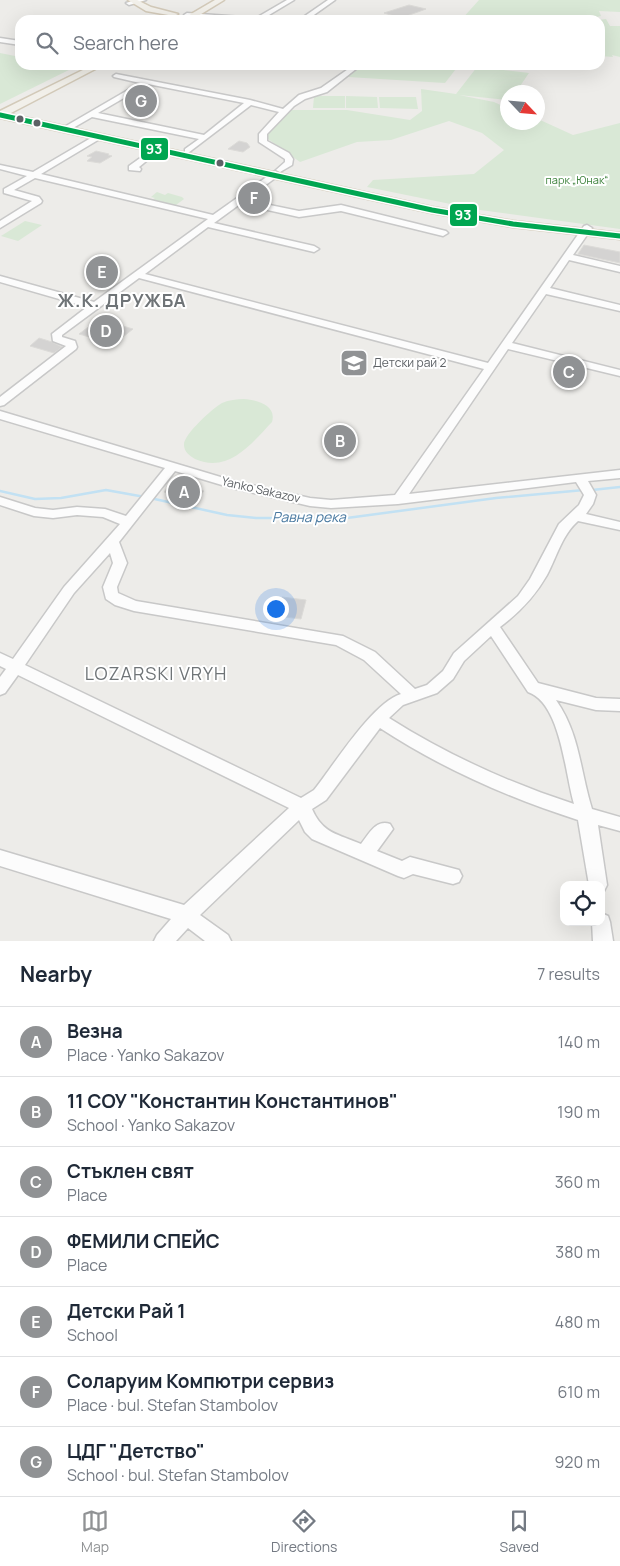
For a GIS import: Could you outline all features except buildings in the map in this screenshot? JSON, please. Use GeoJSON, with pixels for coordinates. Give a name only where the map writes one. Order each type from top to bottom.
{"type":"FeatureCollection","features":[{"type":"Feature","properties":{"kind":"main road"},"geometry":{"type":"LineString","coordinates":[[190,15],[212,0]]}},
{"type":"Feature","properties":{"kind":"main road"},"geometry":{"type":"LineString","coordinates":[[190,15],[220,0]]}},
{"type":"Feature","properties":{"kind":"main road"},"geometry":{"type":"LineString","coordinates":[[130,1],[149,9],[182,15]]}},
{"type":"Feature","properties":{"kind":"main road"},"geometry":{"type":"LineString","coordinates":[[130,1],[138,10],[153,15]]}},
{"type":"Feature","properties":{"kind":"main road"},"geometry":{"type":"LineString","coordinates":[[2,112],[79,70]]}},
{"type":"Feature","properties":{"kind":"main road"},"geometry":{"type":"LineString","coordinates":[[2,112],[89,70]]}},
{"type":"Feature","properties":{"kind":"main road"},"geometry":{"type":"LineString","coordinates":[[2,112],[188,151],[481,219],[586,230],[620,236]]}},
{"type":"Feature","properties":{"kind":"main road"},"geometry":{"type":"LineString","coordinates":[[2,112],[99,137],[277,172]]}},
{"type":"Feature","properties":{"kind":"main road"},"geometry":{"type":"LineString","coordinates":[[586,230],[620,231]]}},
{"type":"Feature","properties":{"kind":"street"},"geometry":{"type":"LineString","coordinates":[[130,1],[143,0]]}},
{"type":"Feature","properties":{"kind":"street"},"geometry":{"type":"LineString","coordinates":[[265,15],[290,0]]}},
{"type":"Feature","properties":{"kind":"street"},"geometry":{"type":"LineString","coordinates":[[310,15],[332,0]]}},
{"type":"Feature","properties":{"kind":"street"},"geometry":{"type":"LineString","coordinates":[[0,40],[15,43]]}},
{"type":"Feature","properties":{"kind":"street"},"geometry":{"type":"LineString","coordinates":[[0,403],[72,347],[72,344],[57,339],[56,335],[289,164],[289,159],[286,155],[263,142],[262,138],[267,128],[298,99],[324,90],[351,70]]}},
{"type":"Feature","properties":{"kind":"street"},"geometry":{"type":"LineString","coordinates":[[116,76],[250,102],[283,111]]}},
{"type":"Feature","properties":{"kind":"street"},"geometry":{"type":"LineString","coordinates":[[70,126],[147,82]]}},
{"type":"Feature","properties":{"kind":"street"},"geometry":{"type":"LineString","coordinates":[[188,151],[250,102]]}},
{"type":"Feature","properties":{"kind":"street"},"geometry":{"type":"LineString","coordinates":[[90,114],[206,138]]}},
{"type":"Feature","properties":{"kind":"street"},"geometry":{"type":"LineString","coordinates":[[0,225],[38,201],[7,192],[99,137]]}},
{"type":"Feature","properties":{"kind":"street"},"geometry":{"type":"LineString","coordinates":[[136,168],[132,168],[146,158]]}},
{"type":"Feature","properties":{"kind":"street"},"geometry":{"type":"LineString","coordinates":[[0,167],[215,218]]}},
{"type":"Feature","properties":{"kind":"street"},"geometry":{"type":"LineString","coordinates":[[238,201],[306,215],[332,207],[341,208],[443,233]]}},
{"type":"Feature","properties":{"kind":"street"},"geometry":{"type":"LineString","coordinates":[[206,224],[314,249]]}},
{"type":"Feature","properties":{"kind":"street"},"geometry":{"type":"LineString","coordinates":[[398,500],[586,230]]}},
{"type":"Feature","properties":{"kind":"street"},"geometry":{"type":"LineString","coordinates":[[567,257],[620,269]]}},
{"type":"Feature","properties":{"kind":"street"},"geometry":{"type":"LineString","coordinates":[[137,275],[490,367]]}},
{"type":"Feature","properties":{"kind":"street"},"geometry":{"type":"LineString","coordinates":[[0,279],[95,306]]}},
{"type":"Feature","properties":{"kind":"street"},"geometry":{"type":"LineString","coordinates":[[544,290],[620,308]]}},
{"type":"Feature","properties":{"kind":"street"},"geometry":{"type":"LineString","coordinates":[[506,345],[620,373]]}},
{"type":"Feature","properties":{"kind":"street","name":"Yanko Sakazov"},"geometry":{"type":"LineString","coordinates":[[0,415],[232,484],[310,502],[353,504],[584,485],[620,474]]}},
{"type":"Feature","properties":{"kind":"street"},"geometry":{"type":"LineString","coordinates":[[0,689],[70,590],[129,522],[172,467]]}},
{"type":"Feature","properties":{"kind":"street"},"geometry":{"type":"LineString","coordinates":[[164,941],[187,915],[302,806],[320,795],[378,719],[397,701],[432,688],[448,675],[459,657],[514,608],[531,590],[557,537],[590,500],[584,485]]}},
{"type":"Feature","properties":{"kind":"street"},"geometry":{"type":"LineString","coordinates":[[0,501],[34,512],[53,514],[77,511],[105,513],[129,522]]}},
{"type":"Feature","properties":{"kind":"street"},"geometry":{"type":"LineString","coordinates":[[576,514],[620,526]]}},
{"type":"Feature","properties":{"kind":"street"},"geometry":{"type":"LineString","coordinates":[[112,540],[120,563],[110,588],[111,595],[120,601],[134,606],[338,640],[356,646],[372,657],[412,695]]}},
{"type":"Feature","properties":{"kind":"street"},"geometry":{"type":"LineString","coordinates":[[492,626],[533,688],[596,704],[620,705]]}},
{"type":"Feature","properties":{"kind":"street"},"geometry":{"type":"LineString","coordinates":[[0,659],[302,806],[311,827],[318,834],[404,870],[410,865],[453,876]]}},
{"type":"Feature","properties":{"kind":"street"},"geometry":{"type":"LineString","coordinates":[[541,690],[559,716],[569,741],[577,787],[590,826],[597,881]]}},
{"type":"Feature","properties":{"kind":"street"},"geometry":{"type":"LineString","coordinates":[[378,719],[394,730],[455,762],[512,789],[620,824]]}},
{"type":"Feature","properties":{"kind":"street"},"geometry":{"type":"LineString","coordinates":[[364,854],[384,829]]}},
{"type":"Feature","properties":{"kind":"street"},"geometry":{"type":"LineString","coordinates":[[0,858],[187,915],[201,928],[222,941]]}},
{"type":"Feature","properties":{"kind":"street"},"geometry":{"type":"LineString","coordinates":[[601,926],[603,941]]}},
{"type":"Feature","properties":{"kind":"green space"},"geometry":{"type":"Polygon","coordinates":[[[479,0],[620,0],[620,12],[599,11],[601,15],[466,15],[479,0]]]}},
{"type":"Feature","properties":{"kind":"green space"},"geometry":{"type":"Polygon","coordinates":[[[605,19],[610,26],[620,26],[620,57],[612,55],[613,57],[605,56],[605,19]]]}},
{"type":"Feature","properties":{"kind":"green space"},"geometry":{"type":"Polygon","coordinates":[[[0,53],[15,56],[15,70],[69,70],[0,104],[0,53]]]}},
{"type":"Feature","properties":{"kind":"green space"},"geometry":{"type":"Polygon","coordinates":[[[357,70],[455,70],[445,83],[348,77],[357,70]]]}},
{"type":"Feature","properties":{"kind":"green space","name":"парк „Юнак“"},"geometry":{"type":"Polygon","coordinates":[[[475,70],[503,70],[529,73],[521,85],[500,85],[500,99],[459,95],[500,105],[500,130],[545,130],[545,122],[573,135],[620,123],[620,229],[480,210],[367,187],[373,180],[474,174],[504,150],[482,133],[449,121],[391,140],[357,142],[300,162],[268,139],[268,132],[290,110],[347,110],[410,120],[422,111],[421,89],[456,94],[475,70]]]}},
{"type":"Feature","properties":{"kind":"green space"},"geometry":{"type":"Polygon","coordinates":[[[314,96],[345,96],[345,108],[313,108],[314,96]]]}},
{"type":"Feature","properties":{"kind":"green space"},"geometry":{"type":"Polygon","coordinates":[[[346,96],[377,97],[378,108],[346,108],[346,96]]]}},
{"type":"Feature","properties":{"kind":"green space"},"geometry":{"type":"Polygon","coordinates":[[[379,97],[416,97],[418,109],[380,108],[379,97]]]}},
{"type":"Feature","properties":{"kind":"green space"},"geometry":{"type":"Polygon","coordinates":[[[157,192],[165,195],[168,193],[184,199],[176,205],[168,205],[152,200],[155,198],[151,197],[157,192]]]}},
{"type":"Feature","properties":{"kind":"green space"},"geometry":{"type":"Polygon","coordinates":[[[25,221],[42,225],[18,241],[1,236],[25,221]]]}},
{"type":"Feature","properties":{"kind":"green space"},"geometry":{"type":"Polygon","coordinates":[[[244,399],[265,404],[272,411],[273,416],[272,422],[248,447],[239,454],[219,462],[207,463],[195,459],[188,454],[184,447],[185,441],[199,422],[222,403],[244,399]]]}},
{"type":"Feature","properties":{"kind":"waterway","name":"Равна река"},"geometry":{"type":"LineString","coordinates":[[592,490],[620,487]]}},
{"type":"Feature","properties":{"kind":"waterway","name":"Равна река"},"geometry":{"type":"LineString","coordinates":[[0,491],[35,499],[61,498],[106,490],[145,497]]}},
{"type":"Feature","properties":{"kind":"waterway","name":"Равна река"},"geometry":{"type":"LineString","coordinates":[[150,498],[227,515],[256,518],[347,518],[496,498],[584,490]]}},
{"type":"Feature","properties":{"kind":"transit line","name":"93"},"geometry":{"type":"LineString","coordinates":[[0,115],[432,210],[513,224],[620,236]]}},
{"type":"Feature","properties":{"kind":"place","name":"ЦДГ \"Детство\""},"geometry":{"type":"Point","coordinates":[141,101]}},
{"type":"Feature","properties":{"kind":"place","name":"Соларуим Компютри сервиз"},"geometry":{"type":"Point","coordinates":[254,198]}},
{"type":"Feature","properties":{"kind":"place","name":"Детски Рай 1"},"geometry":{"type":"Point","coordinates":[102,272]}},
{"type":"Feature","properties":{"kind":"place","name":"ФЕМИЛИ СПЕЙС"},"geometry":{"type":"Point","coordinates":[106,331]}},
{"type":"Feature","properties":{"kind":"place","name":"Детски рай 2"},"geometry":{"type":"Point","coordinates":[354,363]}},
{"type":"Feature","properties":{"kind":"place","name":"Стъклен свят"},"geometry":{"type":"Point","coordinates":[569,372]}},
{"type":"Feature","properties":{"kind":"place","name":"11 СОУ \"Константин Константинов\""},"geometry":{"type":"Point","coordinates":[340,441]}},
{"type":"Feature","properties":{"kind":"place","name":"Везна"},"geometry":{"type":"Point","coordinates":[184,492]}},
{"type":"Feature","properties":{"kind":"district","name":"Ж.К. ДРУЖБА"},"geometry":{"type":"Point","coordinates":[122,301]}},
{"type":"Feature","properties":{"kind":"district","name":"LOZARSKI VRYH"},"geometry":{"type":"Point","coordinates":[156,674]}}]}
